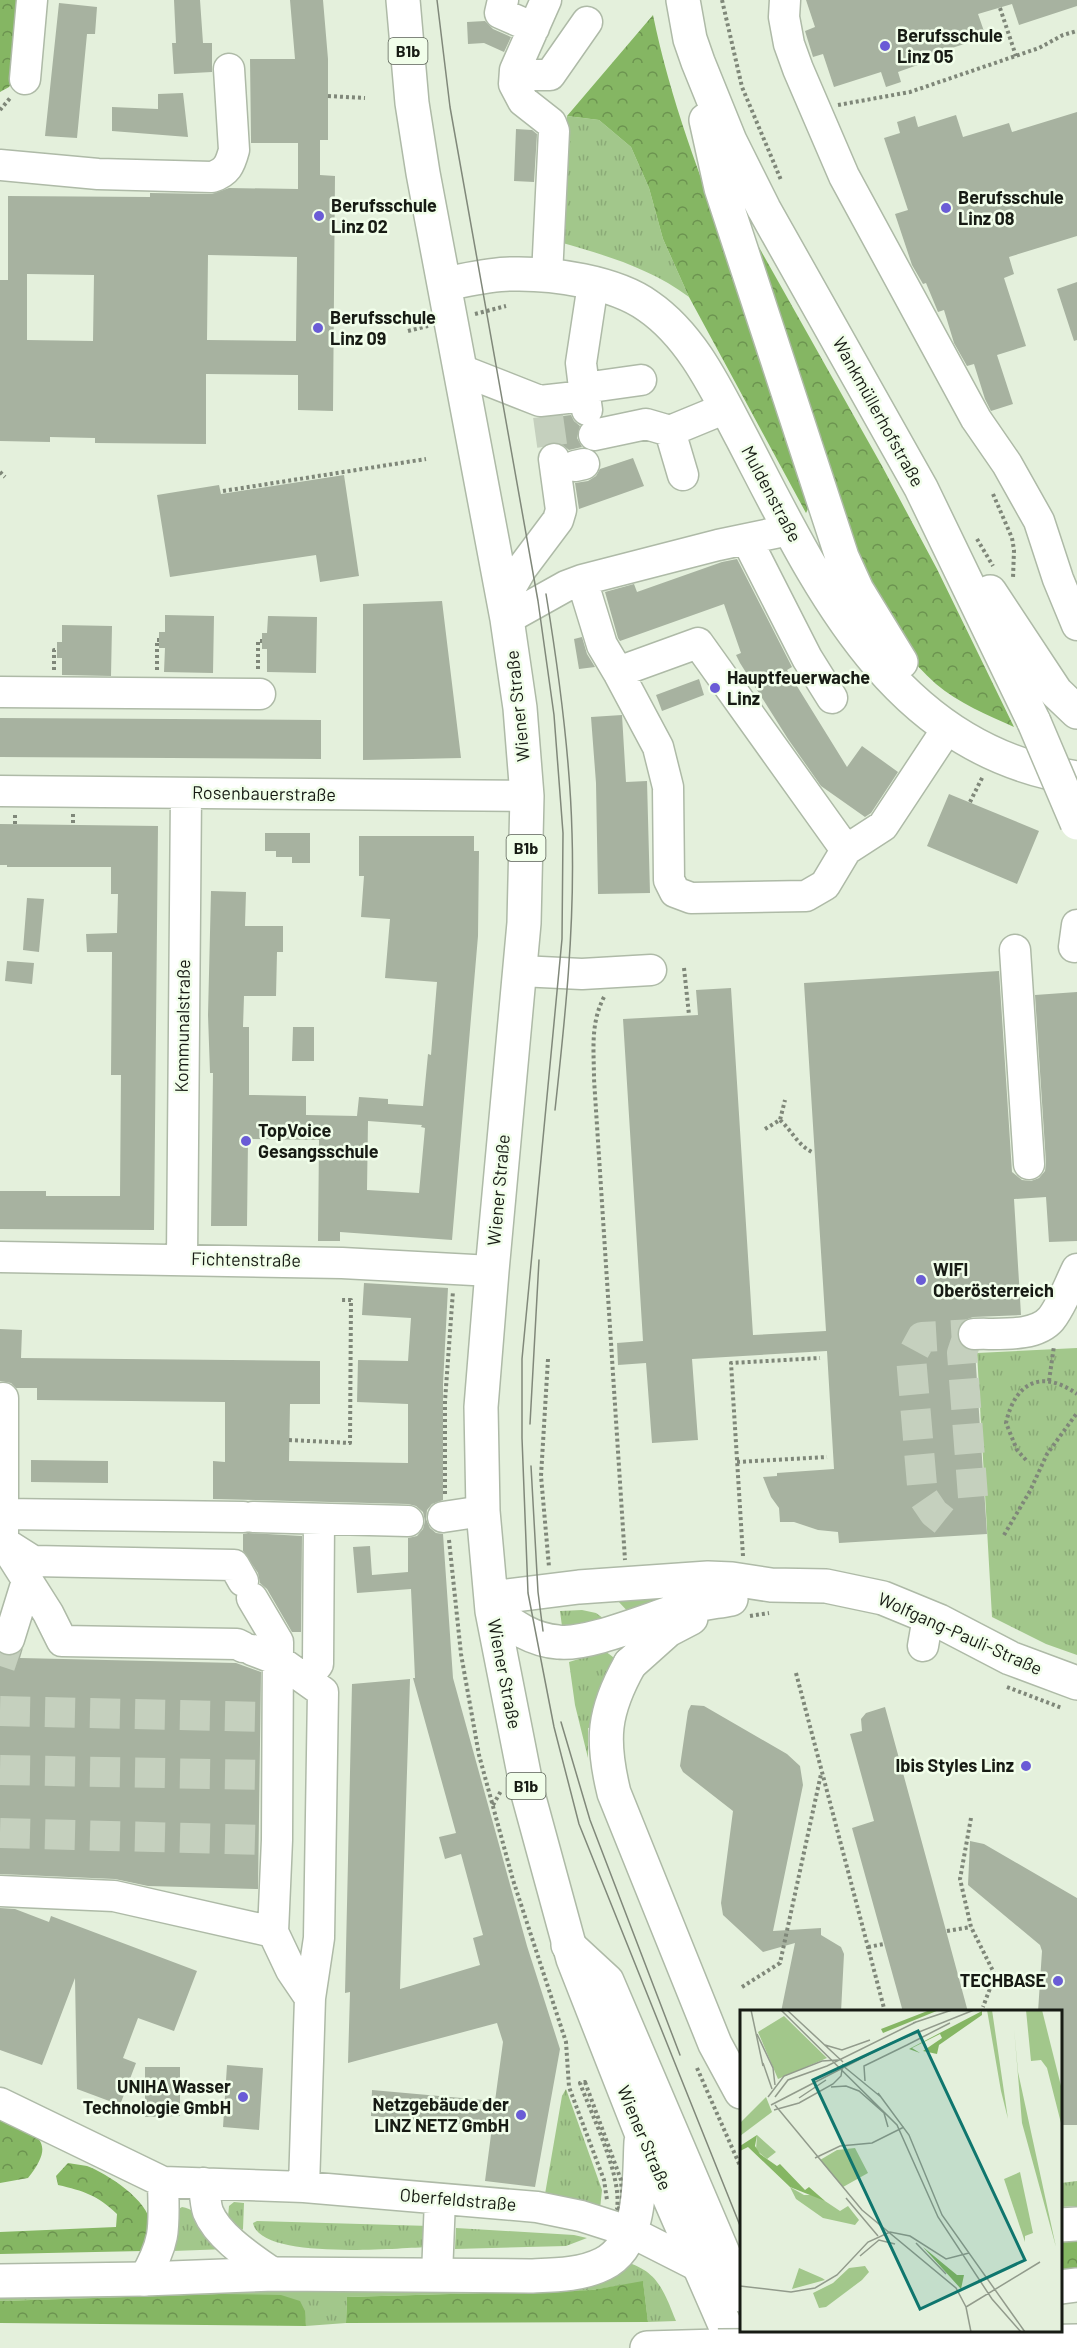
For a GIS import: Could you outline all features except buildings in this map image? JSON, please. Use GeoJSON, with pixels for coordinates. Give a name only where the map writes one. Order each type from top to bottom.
{"type":"FeatureCollection","features":[{"type":"Feature","properties":{"kind":"main road","name":"Wiener Straße"},"geometry":{"type":"LineString","coordinates":[[403,0],[412,103],[423,173],[505,609],[520,708],[527,796],[524,923],[481,1407],[483,1512],[491,1604],[528,1794],[568,1945],[642,2135],[700,2267],[727,2347]]}},
{"type":"Feature","properties":{"kind":"main road","name":"Wankmüllerhofstraße"},"geometry":{"type":"LineString","coordinates":[[683,0],[690,39],[730,141],[764,209],[921,488],[1034,722],[1077,823]]}},
{"type":"Feature","properties":{"kind":"main road"},"geometry":{"type":"LineString","coordinates":[[698,62],[707,124],[721,188],[842,557],[857,590],[883,635],[947,729]]}},
{"type":"Feature","properties":{"kind":"main road","name":"Muldenstraße"},"geometry":{"type":"LineString","coordinates":[[445,284],[500,275],[547,276],[593,284],[646,304],[665,320],[686,343],[709,377],[809,567],[872,657],[914,702],[947,729],[981,748],[1023,765],[1077,778]]}},
{"type":"Feature","properties":{"kind":"main road"},"geometry":{"type":"LineString","coordinates":[[921,488],[1056,692],[1077,712]]}},
{"type":"Feature","properties":{"kind":"main road"},"geometry":{"type":"LineString","coordinates":[[789,530],[809,524],[817,518],[823,495]]}},
{"type":"Feature","properties":{"kind":"main road","name":"Wolfgang-Pauli-Straße"},"geometry":{"type":"LineString","coordinates":[[491,1604],[579,1587],[708,1578],[732,1579],[775,1598]]}},
{"type":"Feature","properties":{"kind":"main road","name":"Wolfgang-Pauli-Straße"},"geometry":{"type":"LineString","coordinates":[[630,1664],[668,1630],[738,1608],[826,1586],[883,1598],[926,1631],[1010,1658],[1073,1696]]}},
{"type":"Feature","properties":{"kind":"main road"},"geometry":{"type":"LineString","coordinates":[[579,1587],[609,1604],[619,1614],[626,1627],[633,1653],[610,1706],[606,1733],[606,1760],[614,1793],[715,2044],[740,2091]]}},
{"type":"Feature","properties":{"kind":"main road","name":"Wolfgang-Pauli-Straße"},"geometry":{"type":"LineString","coordinates":[[491,1604],[518,1629],[535,1638],[560,1643],[586,1639],[689,1607],[738,1608]]}},
{"type":"Feature","properties":{"kind":"main road"},"geometry":{"type":"LineString","coordinates":[[568,1945],[607,1981],[740,2293]]}},
{"type":"Feature","properties":{"kind":"main road"},"geometry":{"type":"LineString","coordinates":[[0,2281],[274,2274],[530,2276],[588,2270],[605,2264],[614,2256],[631,2232],[639,2196],[642,2135]]}},
{"type":"Feature","properties":{"kind":"main road"},"geometry":{"type":"LineString","coordinates":[[1062,2225],[1077,2224]]}},
{"type":"Feature","properties":{"kind":"main road"},"geometry":{"type":"LineString","coordinates":[[1062,2287],[1077,2285]]}},
{"type":"Feature","properties":{"kind":"main road"},"geometry":{"type":"LineString","coordinates":[[757,2333],[765,2348],[775,2333]]}},
{"type":"Feature","properties":{"kind":"main road"},"geometry":{"type":"LineString","coordinates":[[727,2347],[777,2333]]}},
{"type":"Feature","properties":{"kind":"main road"},"geometry":{"type":"LineString","coordinates":[[647,2348],[1077,2341]]}},
{"type":"Feature","properties":{"kind":"street"},"geometry":{"type":"LineString","coordinates":[[25,79],[32,0]]}},
{"type":"Feature","properties":{"kind":"street"},"geometry":{"type":"LineString","coordinates":[[503,0],[500,13],[534,28]]}},
{"type":"Feature","properties":{"kind":"street"},"geometry":{"type":"LineString","coordinates":[[546,0],[515,70],[514,84],[523,100],[551,123],[554,131],[547,276]]}},
{"type":"Feature","properties":{"kind":"street"},"geometry":{"type":"LineString","coordinates":[[785,0],[784,17],[789,44],[844,176],[976,419],[1008,464],[1039,521],[1058,579],[1077,625]]}},
{"type":"Feature","properties":{"kind":"street"},"geometry":{"type":"LineString","coordinates":[[515,70],[534,75],[550,75],[587,22]]}},
{"type":"Feature","properties":{"kind":"street"},"geometry":{"type":"LineString","coordinates":[[0,165],[98,174],[212,177],[224,172],[231,162],[234,150],[229,69]]}},
{"type":"Feature","properties":{"kind":"street"},"geometry":{"type":"LineString","coordinates":[[505,609],[522,568],[558,520],[561,510],[568,427],[593,284]]}},
{"type":"Feature","properties":{"kind":"street"},"geometry":{"type":"LineString","coordinates":[[461,370],[568,427],[646,424],[670,431],[726,408]]}},
{"type":"Feature","properties":{"kind":"street"},"geometry":{"type":"LineString","coordinates":[[568,427],[641,380]]}},
{"type":"Feature","properties":{"kind":"street"},"geometry":{"type":"LineString","coordinates":[[670,431],[683,476]]}},
{"type":"Feature","properties":{"kind":"street"},"geometry":{"type":"LineString","coordinates":[[505,609],[582,580],[789,530]]}},
{"type":"Feature","properties":{"kind":"street"},"geometry":{"type":"LineString","coordinates":[[747,540],[807,658],[832,698]]}},
{"type":"Feature","properties":{"kind":"street"},"geometry":{"type":"LineString","coordinates":[[582,580],[602,645],[658,747],[668,787],[669,880],[675,892],[691,898],[806,896],[825,885],[846,850],[883,826],[947,729]]}},
{"type":"Feature","properties":{"kind":"street"},"geometry":{"type":"LineString","coordinates":[[618,672],[698,643],[846,850]]}},
{"type":"Feature","properties":{"kind":"street"},"geometry":{"type":"LineString","coordinates":[[0,692],[260,694]]}},
{"type":"Feature","properties":{"kind":"street","name":"Rosenbauerstraße"},"geometry":{"type":"LineString","coordinates":[[0,790],[527,796]]}},
{"type":"Feature","properties":{"kind":"street","name":"Kommunalstraße"},"geometry":{"type":"LineString","coordinates":[[182,1259],[186,793]]}},
{"type":"Feature","properties":{"kind":"street"},"geometry":{"type":"LineString","coordinates":[[1015,950],[1029,1164]]}},
{"type":"Feature","properties":{"kind":"street"},"geometry":{"type":"LineString","coordinates":[[520,971],[582,974],[641,971]]}},
{"type":"Feature","properties":{"kind":"street","name":"Fichtenstraße"},"geometry":{"type":"LineString","coordinates":[[0,1257],[342,1263],[492,1271]]}},
{"type":"Feature","properties":{"kind":"street"},"geometry":{"type":"LineString","coordinates":[[974,1334],[1026,1332],[1042,1327],[1050,1320],[1077,1269]]}},
{"type":"Feature","properties":{"kind":"street"},"geometry":{"type":"LineString","coordinates":[[3,1398],[1,1536],[62,1641],[237,1644],[258,1652],[323,1692],[319,1938],[310,1998],[304,2187]]}},
{"type":"Feature","properties":{"kind":"street"},"geometry":{"type":"LineString","coordinates":[[443,1517],[483,1512]]}},
{"type":"Feature","properties":{"kind":"street"},"geometry":{"type":"LineString","coordinates":[[1,1536],[127,1515],[408,1521]]}},
{"type":"Feature","properties":{"kind":"street"},"geometry":{"type":"LineString","coordinates":[[127,1515],[127,1563]]}},
{"type":"Feature","properties":{"kind":"street"},"geometry":{"type":"LineString","coordinates":[[306,1680],[318,1664],[319,1519]]}},
{"type":"Feature","properties":{"kind":"street"},"geometry":{"type":"LineString","coordinates":[[1,1536],[33,1561],[234,1565],[278,1642],[258,1652]]}},
{"type":"Feature","properties":{"kind":"street"},"geometry":{"type":"LineString","coordinates":[[9,1639],[27,1581]]}},
{"type":"Feature","properties":{"kind":"street"},"geometry":{"type":"LineString","coordinates":[[258,1652],[273,1717],[271,1840],[273,1932],[291,1970],[310,1998]]}},
{"type":"Feature","properties":{"kind":"street"},"geometry":{"type":"LineString","coordinates":[[0,1891],[114,1896],[273,1932]]}},
{"type":"Feature","properties":{"kind":"street","name":"Oberfeldstraße"},"geometry":{"type":"LineString","coordinates":[[0,2103],[163,2182],[304,2187],[537,2207],[581,2216],[631,2232],[700,2267]]}},
{"type":"Feature","properties":{"kind":"street"},"geometry":{"type":"LineString","coordinates":[[144,2279],[162,2244],[163,2182]]}},
{"type":"Feature","properties":{"kind":"street"},"geometry":{"type":"LineString","coordinates":[[204,2183],[209,2213],[217,2225],[243,2253],[274,2274]]}},
{"type":"Feature","properties":{"kind":"street"},"geometry":{"type":"LineString","coordinates":[[437,2275],[443,2199]]}},
{"type":"Feature","properties":{"kind":"path"},"geometry":{"type":"LineString","coordinates":[[722,0],[742,87],[781,181]]}},
{"type":"Feature","properties":{"kind":"path"},"geometry":{"type":"LineString","coordinates":[[1000,8],[1016,56]]}},
{"type":"Feature","properties":{"kind":"path"},"geometry":{"type":"LineString","coordinates":[[837,106],[910,92],[1040,48],[1063,35],[1077,31]]}},
{"type":"Feature","properties":{"kind":"path"},"geometry":{"type":"LineString","coordinates":[[328,96],[365,98]]}},
{"type":"Feature","properties":{"kind":"path"},"geometry":{"type":"LineString","coordinates":[[223,491],[426,459]]}},
{"type":"Feature","properties":{"kind":"path"},"geometry":{"type":"LineString","coordinates":[[0,472],[5,477]]}},
{"type":"Feature","properties":{"kind":"path"},"geometry":{"type":"LineString","coordinates":[[972,531],[996,571]]}},
{"type":"Feature","properties":{"kind":"path"},"geometry":{"type":"LineString","coordinates":[[156,693],[157,640],[159,640]]}},
{"type":"Feature","properties":{"kind":"path"},"geometry":{"type":"LineString","coordinates":[[260,694],[258,641],[262,641]]}},
{"type":"Feature","properties":{"kind":"path"},"geometry":{"type":"LineString","coordinates":[[970,802],[983,776]]}},
{"type":"Feature","properties":{"kind":"path"},"geometry":{"type":"LineString","coordinates":[[684,968],[689,1016]]}},
{"type":"Feature","properties":{"kind":"path"},"geometry":{"type":"LineString","coordinates":[[626,1566],[610,1354],[608,1274],[599,1173],[594,1025],[597,1011],[604,997],[641,971]]}},
{"type":"Feature","properties":{"kind":"path"},"geometry":{"type":"LineString","coordinates":[[765,1128],[780,1120],[785,1100]]}},
{"type":"Feature","properties":{"kind":"path"},"geometry":{"type":"LineString","coordinates":[[780,1120],[787,1126],[797,1143],[814,1153]]}},
{"type":"Feature","properties":{"kind":"path"},"geometry":{"type":"LineString","coordinates":[[289,1440],[350,1443],[351,1300],[342,1300]]}},
{"type":"Feature","properties":{"kind":"path"},"geometry":{"type":"LineString","coordinates":[[1049,1381],[1056,1335]]}},
{"type":"Feature","properties":{"kind":"path"},"geometry":{"type":"LineString","coordinates":[[743,1560],[731,1363],[820,1358]]}},
{"type":"Feature","properties":{"kind":"path"},"geometry":{"type":"LineString","coordinates":[[548,1359],[541,1476],[549,1571]]}},
{"type":"Feature","properties":{"kind":"path"},"geometry":{"type":"LineString","coordinates":[[1026,1460],[1017,1450],[1006,1423],[1008,1411],[1015,1396],[1024,1387],[1037,1381],[1049,1381],[1077,1394]]}},
{"type":"Feature","properties":{"kind":"path"},"geometry":{"type":"LineString","coordinates":[[1005,1535],[1030,1491],[1047,1454],[1077,1413]]}},
{"type":"Feature","properties":{"kind":"path"},"geometry":{"type":"LineString","coordinates":[[737,1462],[827,1456]]}},
{"type":"Feature","properties":{"kind":"path"},"geometry":{"type":"LineString","coordinates":[[738,1608],[775,1598]]}},
{"type":"Feature","properties":{"kind":"path"},"geometry":{"type":"LineString","coordinates":[[796,1673],[884,2010]]}},
{"type":"Feature","properties":{"kind":"path"},"geometry":{"type":"LineString","coordinates":[[1005,1686],[1073,1696]]}},
{"type":"Feature","properties":{"kind":"path"},"geometry":{"type":"LineString","coordinates":[[742,1987],[780,1963],[822,1771]]}},
{"type":"Feature","properties":{"kind":"path"},"geometry":{"type":"LineString","coordinates":[[971,1818],[960,1879],[971,1926],[995,1975],[983,2007]]}},
{"type":"Feature","properties":{"kind":"path"},"geometry":{"type":"LineString","coordinates":[[946,1931],[971,1926]]}},
{"type":"Feature","properties":{"kind":"path"},"geometry":{"type":"LineString","coordinates":[[868,1947],[884,1944]]}},
{"type":"Feature","properties":{"kind":"path"},"geometry":{"type":"LineString","coordinates":[[566,2042],[569,2087],[604,2180],[607,2207]]}},
{"type":"Feature","properties":{"kind":"path"},"geometry":{"type":"LineString","coordinates":[[697,2071],[740,2166]]}},
{"type":"Feature","properties":{"kind":"path"},"geometry":{"type":"LineString","coordinates":[[585,2082],[605,2145],[580,2084],[585,2082]]}},
{"type":"Feature","properties":{"kind":"green space"},"geometry":{"type":"Polygon","coordinates":[[[0,0],[24,0],[16,75],[9,87],[0,92],[0,0]]]}},
{"type":"Feature","properties":{"kind":"green space"},"geometry":{"type":"Polygon","coordinates":[[[653,15],[682,124],[747,300],[813,499],[806,513],[689,297],[663,239],[649,188],[631,147],[599,120],[567,116],[653,15]]]}},
{"type":"Feature","properties":{"kind":"green space"},"geometry":{"type":"Polygon","coordinates":[[[567,116],[599,120],[631,147],[649,188],[663,239],[689,297],[643,270],[610,257],[559,242],[567,116]]]}},
{"type":"Feature","properties":{"kind":"green space"},"geometry":{"type":"Polygon","coordinates":[[[729,194],[882,466],[937,569],[1014,727],[963,703],[936,684],[910,657],[874,607],[729,194]]]}},
{"type":"Feature","properties":{"kind":"green space"},"geometry":{"type":"Polygon","coordinates":[[[1077,1348],[1077,1655],[1046,1644],[992,1617],[977,1353],[1077,1348]]]}},
{"type":"Feature","properties":{"kind":"green space"},"geometry":{"type":"Polygon","coordinates":[[[692,1591],[632,1616],[617,1600],[692,1591]]]}},
{"type":"Feature","properties":{"kind":"green space"},"geometry":{"type":"Polygon","coordinates":[[[582,1610],[596,1613],[607,1621],[563,1634],[560,1611],[582,1610]]]}},
{"type":"Feature","properties":{"kind":"green space"},"geometry":{"type":"Polygon","coordinates":[[[605,1651],[617,1660],[596,1727],[588,1728],[588,1758],[575,1705],[569,1662],[605,1651]]]}},
{"type":"Feature","properties":{"kind":"green space"},"geometry":{"type":"Polygon","coordinates":[[[566,2089],[602,2190],[600,2209],[545,2194],[562,2096],[566,2089]]]}},
{"type":"Feature","properties":{"kind":"green space"},"geometry":{"type":"Polygon","coordinates":[[[0,2115],[32,2133],[42,2145],[42,2154],[28,2178],[0,2183],[0,2115]]]}},
{"type":"Feature","properties":{"kind":"green space"},"geometry":{"type":"Polygon","coordinates":[[[68,2163],[87,2166],[105,2175],[126,2189],[143,2206],[150,2224],[143,2251],[0,2254],[0,2232],[116,2227],[117,2214],[103,2202],[83,2192],[58,2185],[56,2176],[68,2163]]]}},
{"type":"Feature","properties":{"kind":"green space"},"geometry":{"type":"Polygon","coordinates":[[[1077,2181],[1077,2206],[1062,2207],[1062,2183],[1077,2181]]]}},
{"type":"Feature","properties":{"kind":"green space"},"geometry":{"type":"Polygon","coordinates":[[[234,2202],[244,2203],[243,2229],[239,2233],[228,2217],[229,2206],[234,2202]]]}},
{"type":"Feature","properties":{"kind":"green space"},"geometry":{"type":"Polygon","coordinates":[[[182,2207],[201,2218],[227,2249],[173,2251],[176,2244],[177,2210],[182,2207]]]}},
{"type":"Feature","properties":{"kind":"green space"},"geometry":{"type":"Polygon","coordinates":[[[257,2221],[430,2226],[429,2247],[361,2250],[303,2248],[279,2243],[261,2235],[253,2223],[257,2221]]]}},
{"type":"Feature","properties":{"kind":"green space"},"geometry":{"type":"Polygon","coordinates":[[[456,2228],[574,2235],[587,2238],[566,2246],[455,2249],[456,2228]]]}},
{"type":"Feature","properties":{"kind":"green space"},"geometry":{"type":"Polygon","coordinates":[[[1077,2241],[1077,2273],[1062,2275],[1062,2242],[1077,2241]]]}},
{"type":"Feature","properties":{"kind":"green space"},"geometry":{"type":"Polygon","coordinates":[[[621,2261],[643,2269],[651,2275],[667,2299],[676,2321],[648,2322],[643,2282],[592,2290],[347,2297],[346,2323],[306,2326],[304,2311],[219,2294],[0,2301],[0,2291],[621,2261]]]}},
{"type":"Feature","properties":{"kind":"green space"},"geometry":{"type":"Polygon","coordinates":[[[643,2281],[648,2322],[346,2323],[347,2297],[592,2290],[643,2281]]]}},
{"type":"Feature","properties":{"kind":"green space"},"geometry":{"type":"Polygon","coordinates":[[[219,2294],[281,2295],[300,2301],[305,2311],[306,2326],[0,2323],[0,2301],[219,2294]]]}},
{"type":"Feature","properties":{"kind":"tunnel"},"geometry":{"type":"LineString","coordinates":[[548,416],[554,459]]}},
{"type":"Feature","properties":{"kind":"tunnel"},"geometry":{"type":"LineString","coordinates":[[944,1521],[934,1513],[923,1497],[911,1357],[922,1337],[974,1334]]}},
{"type":"Feature","properties":{"kind":"tunnel"},"geometry":{"type":"LineString","coordinates":[[968,1335],[962,1353],[973,1497]]}},
{"type":"Feature","properties":{"kind":"tunnel"},"geometry":{"type":"LineString","coordinates":[[0,1666],[9,1639]]}},
{"type":"Feature","properties":{"kind":"tunnel"},"geometry":{"type":"LineString","coordinates":[[0,1711],[268,1717]]}},
{"type":"Feature","properties":{"kind":"tunnel"},"geometry":{"type":"LineString","coordinates":[[0,1770],[266,1775]]}},
{"type":"Feature","properties":{"kind":"tunnel"},"geometry":{"type":"LineString","coordinates":[[0,1833],[264,1840]]}},
{"type":"Feature","properties":{"kind":"tram line"},"geometry":{"type":"LineString","coordinates":[[437,0],[450,107],[538,601],[554,715],[563,833],[562,939],[522,1359],[522,1438],[528,1593],[554,1727],[579,1824],[740,2226]]}},
{"type":"Feature","properties":{"kind":"tram line"},"geometry":{"type":"LineString","coordinates":[[546,594],[569,773],[573,868],[566,1007],[555,1110]]}},
{"type":"Feature","properties":{"kind":"tram line"},"geometry":{"type":"LineString","coordinates":[[530,1424],[539,1260]]}},
{"type":"Feature","properties":{"kind":"tram line"},"geometry":{"type":"LineString","coordinates":[[531,1466],[538,1592],[543,1631]]}},
{"type":"Feature","properties":{"kind":"tram line"},"geometry":{"type":"LineString","coordinates":[[561,1722],[590,1820],[680,2055]]}},
{"type":"Feature","properties":{"kind":"tram line"},"geometry":{"type":"LineString","coordinates":[[784,2333],[790,2348]]}},
{"type":"Feature","properties":{"kind":"place","name":"Berufsschule Linz 05"},"geometry":{"type":"Point","coordinates":[885,46]}},
{"type":"Feature","properties":{"kind":"place","name":"Berufsschule Linz 08"},"geometry":{"type":"Point","coordinates":[946,208]}},
{"type":"Feature","properties":{"kind":"place","name":"Berufsschule Linz 02"},"geometry":{"type":"Point","coordinates":[319,216]}},
{"type":"Feature","properties":{"kind":"place","name":"Berufsschule Linz 09"},"geometry":{"type":"Point","coordinates":[318,328]}},
{"type":"Feature","properties":{"kind":"place","name":"Hauptfeuerwache Linz"},"geometry":{"type":"Point","coordinates":[715,688]}},
{"type":"Feature","properties":{"kind":"place","name":"TopVoice Gesangsschule"},"geometry":{"type":"Point","coordinates":[246,1141]}},
{"type":"Feature","properties":{"kind":"place","name":"WIFI Oberösterreich"},"geometry":{"type":"Point","coordinates":[921,1280]}},
{"type":"Feature","properties":{"kind":"place","name":"Ibis Styles Linz"},"geometry":{"type":"Point","coordinates":[1026,1766]}},
{"type":"Feature","properties":{"kind":"place","name":"TECHBASE"},"geometry":{"type":"Point","coordinates":[1058,1981]}},
{"type":"Feature","properties":{"kind":"place","name":"UNIHA Wasser Technologie GmbH"},"geometry":{"type":"Point","coordinates":[243,2097]}},
{"type":"Feature","properties":{"kind":"place","name":"Netzgebäude der LINZ NETZ GmbH"},"geometry":{"type":"Point","coordinates":[521,2115]}}]}
